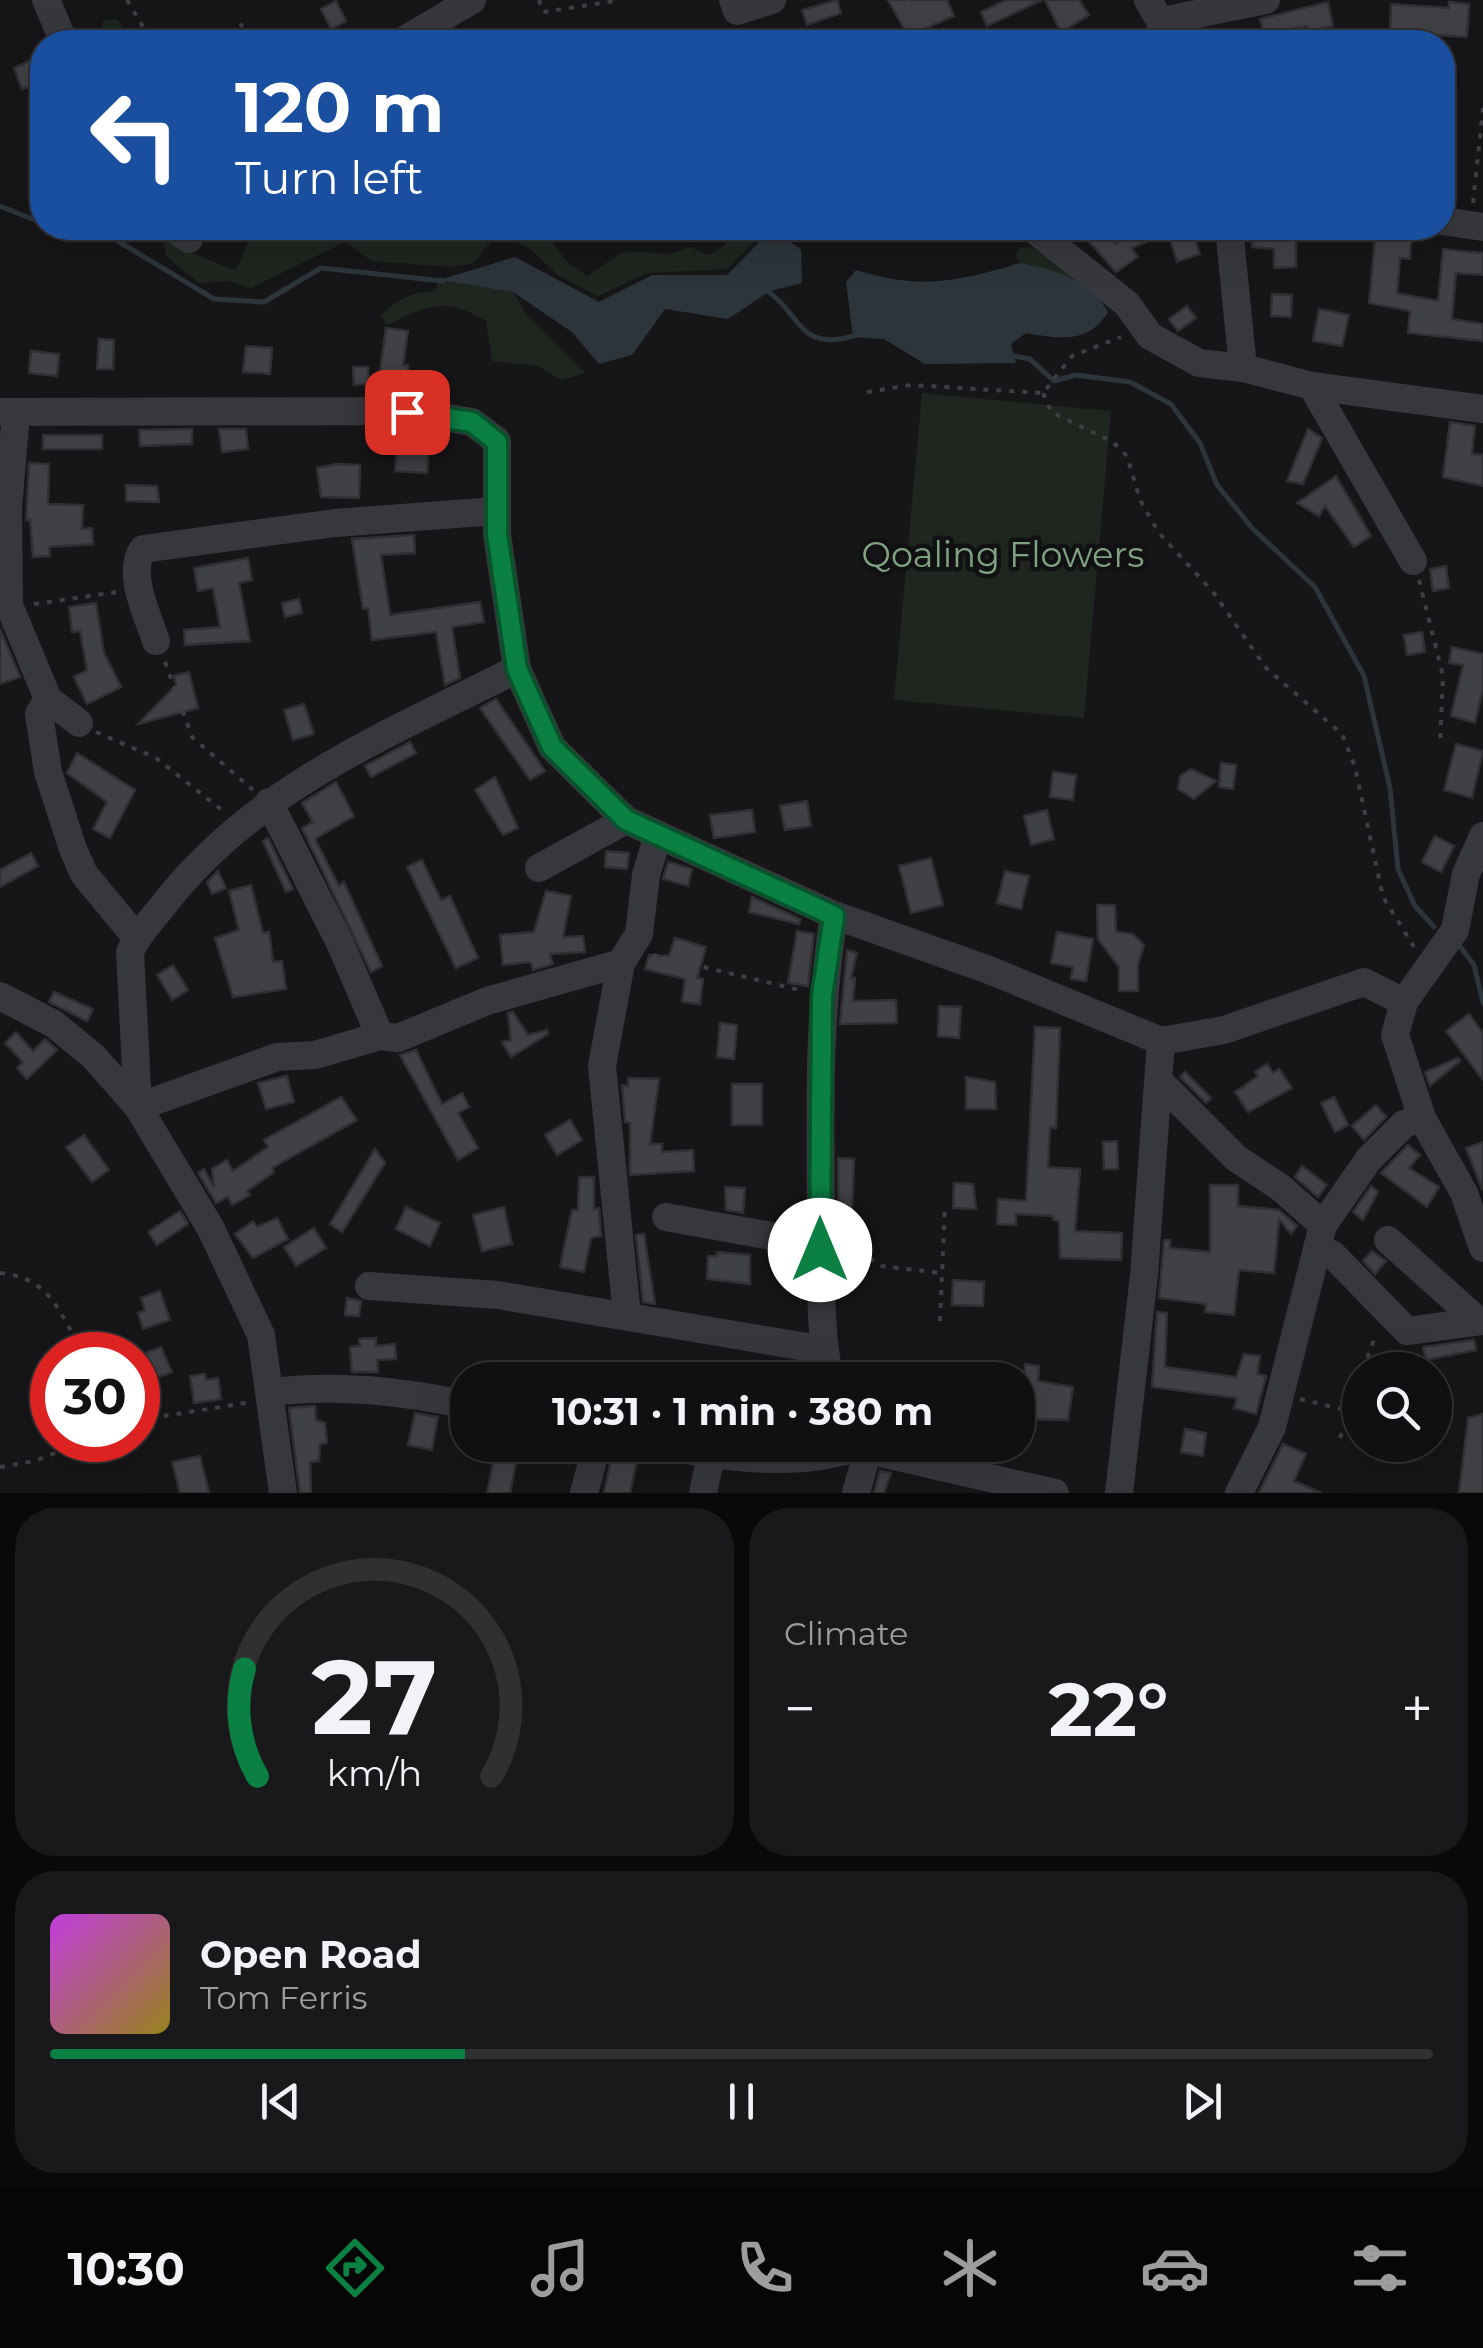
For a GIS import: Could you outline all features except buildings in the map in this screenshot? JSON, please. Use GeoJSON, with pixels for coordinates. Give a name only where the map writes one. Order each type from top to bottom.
{"type":"FeatureCollection","features":[{"type":"Feature","properties":{"kind":"street"},"geometry":{"type":"LineString","coordinates":[[46,0],[59,30]]}},
{"type":"Feature","properties":{"kind":"street"},"geometry":{"type":"LineString","coordinates":[[421,30],[472,0]]}},
{"type":"Feature","properties":{"kind":"street"},"geometry":{"type":"LineString","coordinates":[[734,0],[737,11],[772,0]]}},
{"type":"Feature","properties":{"kind":"street"},"geometry":{"type":"LineString","coordinates":[[1161,21],[1266,0]]}},
{"type":"Feature","properties":{"kind":"street"},"geometry":{"type":"LineString","coordinates":[[1047,240],[1127,304],[1150,336],[1198,363],[1243,368],[1312,386],[1483,409]]}},
{"type":"Feature","properties":{"kind":"street"},"geometry":{"type":"LineString","coordinates":[[1230,240],[1243,368]]}},
{"type":"Feature","properties":{"kind":"street"},"geometry":{"type":"LineString","coordinates":[[1312,386],[1413,562]]}},
{"type":"Feature","properties":{"kind":"street"},"geometry":{"type":"LineString","coordinates":[[79,723],[48,699],[4,606],[8,413],[407,412],[472,422],[497,442],[496,510],[517,669],[552,747],[626,820],[834,916],[989,970],[1160,1041],[1224,1030],[1364,982],[1404,1002]]}},
{"type":"Feature","properties":{"kind":"street"},"geometry":{"type":"LineString","coordinates":[[156,640],[140,587],[138,557],[151,547],[334,524],[496,510]]}},
{"type":"Feature","properties":{"kind":"street"},"geometry":{"type":"LineString","coordinates":[[138,1107],[130,952],[136,937],[196,864],[269,802],[312,772],[517,669]]}},
{"type":"Feature","properties":{"kind":"street"},"geometry":{"type":"LineString","coordinates":[[48,699],[39,714],[48,772],[72,849],[84,874],[136,937]]}},
{"type":"Feature","properties":{"kind":"street"},"geometry":{"type":"LineString","coordinates":[[269,802],[340,944],[380,1036]]}},
{"type":"Feature","properties":{"kind":"street"},"geometry":{"type":"LineString","coordinates":[[539,868],[626,820]]}},
{"type":"Feature","properties":{"kind":"street"},"geometry":{"type":"LineString","coordinates":[[627,1316],[602,1066],[624,957],[640,934],[646,876],[658,834]]}},
{"type":"Feature","properties":{"kind":"street"},"geometry":{"type":"LineString","coordinates":[[1483,836],[1466,874],[1455,930],[1404,1002],[1396,1035],[1422,1118],[1464,1192],[1483,1248]]}},
{"type":"Feature","properties":{"kind":"street"},"geometry":{"type":"LineString","coordinates":[[826,1362],[821,1247],[822,996],[834,916]]}},
{"type":"Feature","properties":{"kind":"street"},"geometry":{"type":"LineString","coordinates":[[138,1107],[277,1056],[315,1055],[380,1036],[398,1038],[488,1001],[624,957]]}},
{"type":"Feature","properties":{"kind":"street"},"geometry":{"type":"LineString","coordinates":[[0,996],[68,1035],[94,1057],[138,1107],[232,1267],[261,1335],[284,1493]]}},
{"type":"Feature","properties":{"kind":"street"},"geometry":{"type":"LineString","coordinates":[[1119,1493],[1144,1275],[1160,1041]]}},
{"type":"Feature","properties":{"kind":"street"},"geometry":{"type":"LineString","coordinates":[[1158,1090],[1164,1086],[1236,1158],[1281,1188],[1332,1254],[1398,1324],[1407,1330],[1480,1320]]}},
{"type":"Feature","properties":{"kind":"street"},"geometry":{"type":"LineString","coordinates":[[1239,1493],[1272,1427],[1320,1238],[1370,1159],[1404,1124],[1422,1118]]}},
{"type":"Feature","properties":{"kind":"street"},"geometry":{"type":"LineString","coordinates":[[666,1217],[821,1247]]}},
{"type":"Feature","properties":{"kind":"street"},"geometry":{"type":"LineString","coordinates":[[1388,1240],[1480,1320]]}},
{"type":"Feature","properties":{"kind":"street"},"geometry":{"type":"LineString","coordinates":[[368,1286],[498,1295],[824,1350]]}},
{"type":"Feature","properties":{"kind":"street"},"geometry":{"type":"LineString","coordinates":[[271,1392],[314,1386],[402,1392],[450,1401]]}},
{"type":"Feature","properties":{"kind":"street"},"geometry":{"type":"LineString","coordinates":[[584,1493],[592,1462]]}},
{"type":"Feature","properties":{"kind":"street"},"geometry":{"type":"LineString","coordinates":[[703,1493],[710,1462]]}},
{"type":"Feature","properties":{"kind":"street"},"geometry":{"type":"LineString","coordinates":[[854,1462],[856,1493]]}},
{"type":"Feature","properties":{"kind":"street"},"geometry":{"type":"LineString","coordinates":[[916,1462],[1055,1493]]}},
{"type":"Feature","properties":{"kind":"path"},"geometry":{"type":"LineString","coordinates":[[126,0],[145,30]]}},
{"type":"Feature","properties":{"kind":"path"},"geometry":{"type":"LineString","coordinates":[[539,0],[543,12],[620,0]]}},
{"type":"Feature","properties":{"kind":"path"},"geometry":{"type":"LineString","coordinates":[[908,0],[922,30]]}},
{"type":"Feature","properties":{"kind":"path"},"geometry":{"type":"LineString","coordinates":[[235,30],[243,24]]}},
{"type":"Feature","properties":{"kind":"path"},"geometry":{"type":"LineString","coordinates":[[1465,224],[1483,108]]}},
{"type":"Feature","properties":{"kind":"path"},"geometry":{"type":"LineString","coordinates":[[1043,393],[1072,356],[1131,333],[1150,336]]}},
{"type":"Feature","properties":{"kind":"path"},"geometry":{"type":"LineString","coordinates":[[866,392],[911,386],[1043,393]]}},
{"type":"Feature","properties":{"kind":"path"},"geometry":{"type":"LineString","coordinates":[[1043,393],[1050,412],[1113,442],[1127,456],[1140,500],[1159,533],[1213,592],[1266,668],[1342,734],[1354,767],[1383,897],[1430,966]]}},
{"type":"Feature","properties":{"kind":"path"},"geometry":{"type":"LineString","coordinates":[[1413,562],[1434,627],[1443,676],[1440,746]]}},
{"type":"Feature","properties":{"kind":"path"},"geometry":{"type":"LineString","coordinates":[[4,606],[64,602],[140,587]]}},
{"type":"Feature","properties":{"kind":"path"},"geometry":{"type":"LineString","coordinates":[[156,640],[192,737],[269,802]]}},
{"type":"Feature","properties":{"kind":"path"},"geometry":{"type":"LineString","coordinates":[[79,723],[156,758],[242,826]]}},
{"type":"Feature","properties":{"kind":"path"},"geometry":{"type":"LineString","coordinates":[[624,957],[822,996]]}},
{"type":"Feature","properties":{"kind":"path"},"geometry":{"type":"LineString","coordinates":[[940,1321],[945,1206]]}},
{"type":"Feature","properties":{"kind":"path"},"geometry":{"type":"LineString","coordinates":[[821,1247],[862,1254],[882,1266],[940,1272]]}},
{"type":"Feature","properties":{"kind":"path"},"geometry":{"type":"LineString","coordinates":[[0,1273],[23,1276],[44,1286],[71,1332]]}},
{"type":"Feature","properties":{"kind":"path"},"geometry":{"type":"LineString","coordinates":[[1368,1352],[1378,1331],[1398,1324]]}},
{"type":"Feature","properties":{"kind":"path"},"geometry":{"type":"LineString","coordinates":[[160,1416],[250,1402],[271,1392]]}},
{"type":"Feature","properties":{"kind":"path"},"geometry":{"type":"LineString","coordinates":[[1281,1394],[1342,1410]]}},
{"type":"Feature","properties":{"kind":"path"},"geometry":{"type":"LineString","coordinates":[[1340,1438],[1342,1433]]}},
{"type":"Feature","properties":{"kind":"path"},"geometry":{"type":"LineString","coordinates":[[0,1467],[30,1459]]}},
{"type":"Feature","properties":{"kind":"green space"},"geometry":{"type":"Polygon","coordinates":[[[117,19],[124,30],[103,30],[103,21],[117,19]]]}},
{"type":"Feature","properties":{"kind":"green space"},"geometry":{"type":"Polygon","coordinates":[[[250,240],[498,240],[490,243],[474,263],[451,267],[372,261],[345,242],[251,288],[230,281],[199,283],[166,256],[163,241],[236,270],[250,240]]]}},
{"type":"Feature","properties":{"kind":"green space"},"geometry":{"type":"Polygon","coordinates":[[[512,240],[551,240],[566,261],[587,276],[624,251],[671,254],[690,247],[710,255],[726,240],[756,240],[728,269],[647,273],[598,296],[559,276],[529,248],[512,240]]]}},
{"type":"Feature","properties":{"kind":"green space"},"geometry":{"type":"Polygon","coordinates":[[[1030,247],[1076,271],[1069,277],[1020,263],[1016,256],[1019,248],[1030,247]]]}},
{"type":"Feature","properties":{"kind":"green space"},"geometry":{"type":"Polygon","coordinates":[[[439,280],[513,292],[527,315],[585,373],[561,380],[539,366],[492,361],[486,321],[459,308],[436,306],[387,325],[381,315],[399,301],[435,291],[439,280]]]}},
{"type":"Feature","properties":{"kind":"green space","name":"Qoaling Flowers"},"geometry":{"type":"Polygon","coordinates":[[[922,393],[1111,411],[1084,718],[894,700],[922,393]]]}},
{"type":"Feature","properties":{"kind":"shaded area"},"geometry":{"type":"Polygon","coordinates":[[[761,240],[788,240],[801,250],[802,283],[770,291],[728,319],[665,309],[632,355],[599,364],[572,332],[513,292],[439,280],[515,257],[599,302],[652,275],[727,275],[761,240]]]}},
{"type":"Feature","properties":{"kind":"shaded area"},"geometry":{"type":"Polygon","coordinates":[[[1020,263],[1081,284],[1092,291],[1108,312],[1092,330],[1072,337],[1026,333],[1011,344],[1016,363],[925,364],[884,339],[853,337],[846,282],[856,270],[919,282],[957,279],[1020,263]]]}},
{"type":"Feature","properties":{"kind":"waterway"},"geometry":{"type":"LineString","coordinates":[[0,206],[30,218]]}},
{"type":"Feature","properties":{"kind":"waterway"},"geometry":{"type":"LineString","coordinates":[[116,240],[214,299],[264,302],[321,268],[443,281]]}},
{"type":"Feature","properties":{"kind":"waterway"},"geometry":{"type":"LineString","coordinates":[[764,288],[812,336],[839,339],[860,334]]}},
{"type":"Feature","properties":{"kind":"waterway"},"geometry":{"type":"LineString","coordinates":[[1008,355],[1030,359],[1054,381],[1076,375],[1130,382],[1171,404],[1200,443],[1217,485],[1253,529],[1315,587],[1364,676],[1390,788],[1398,869],[1415,906],[1434,927]]}},
{"type":"Feature","properties":{"kind":"waterway"},"geometry":{"type":"LineString","coordinates":[[1459,945],[1474,965],[1483,1003]]}},
{"type":"Feature","properties":{"kind":"route"},"geometry":{"type":"LineString","coordinates":[[407,412],[472,422],[497,442],[497,534],[517,669],[552,747],[626,820],[834,916],[822,996],[820,1250]]}}]}
